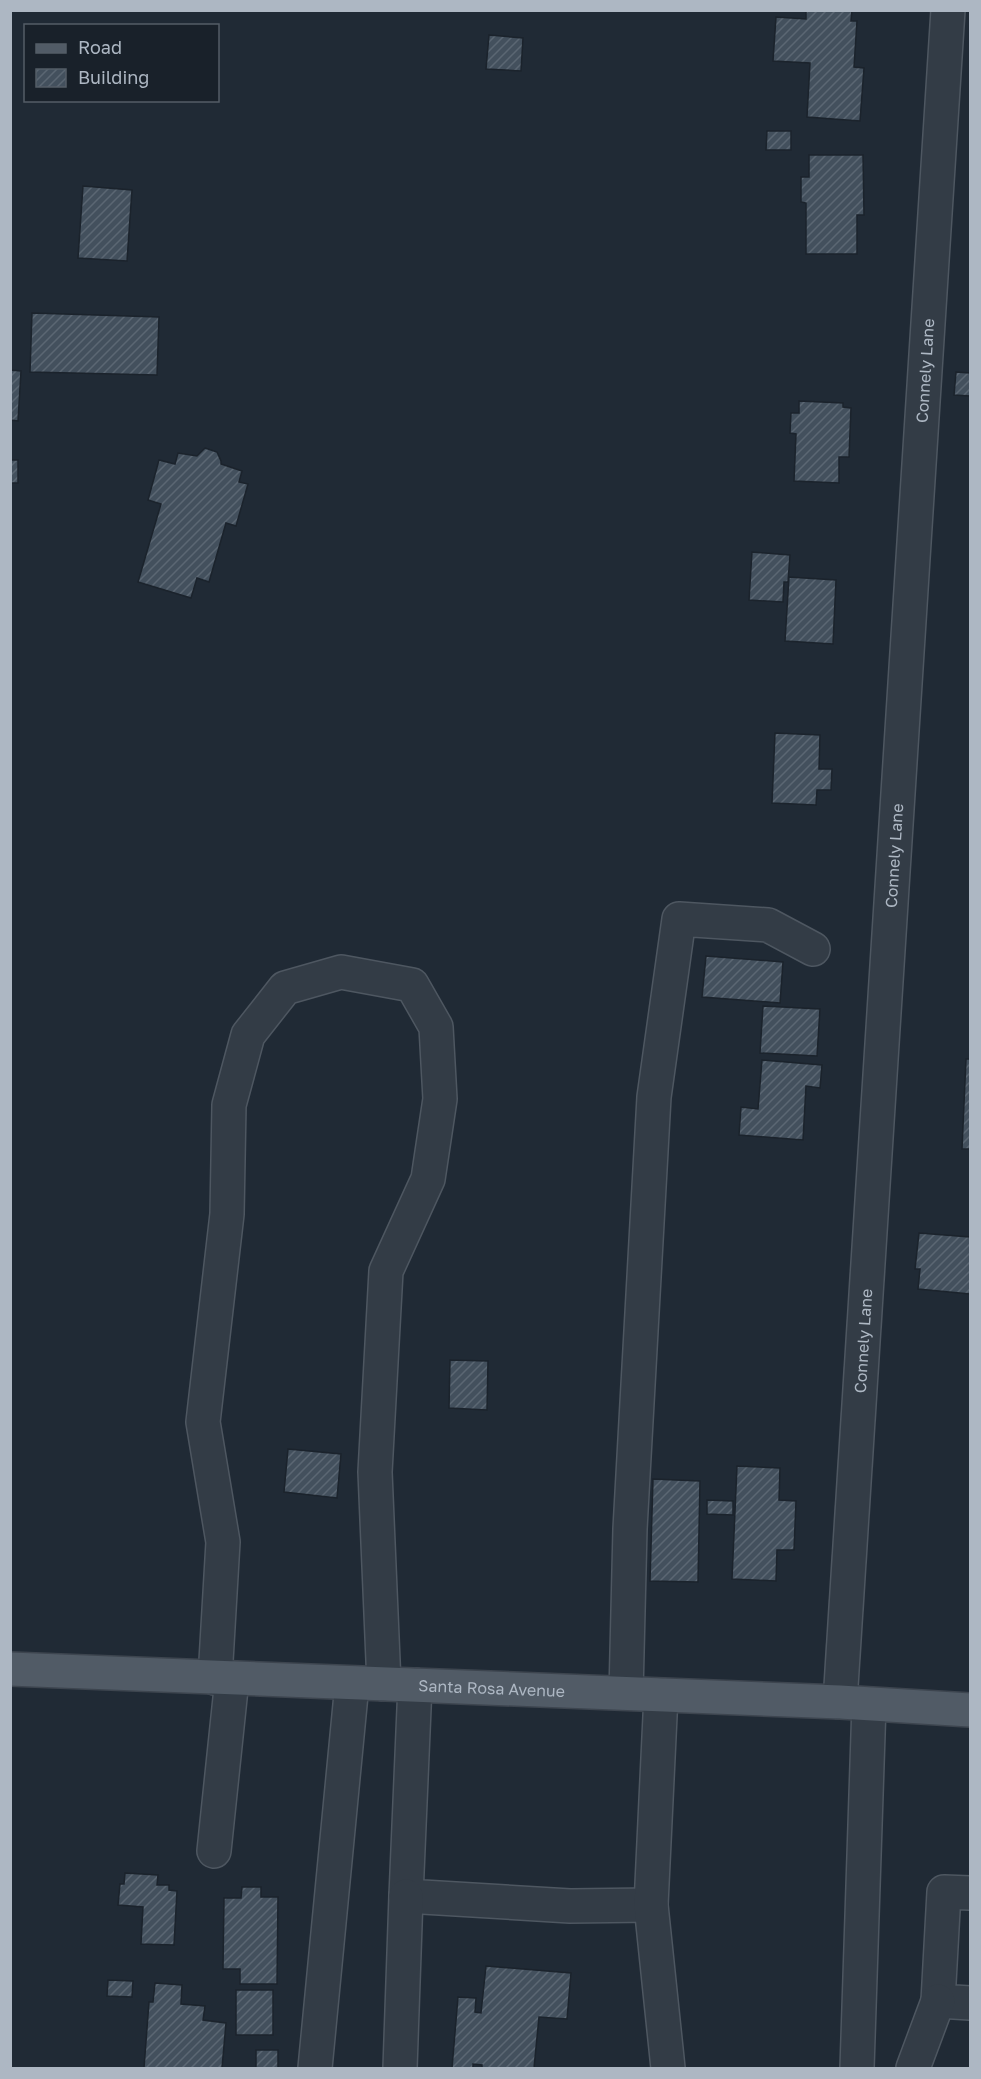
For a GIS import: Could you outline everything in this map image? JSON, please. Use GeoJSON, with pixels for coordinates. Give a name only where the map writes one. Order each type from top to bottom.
{"type":"FeatureCollection","features":[{"type":"Feature","properties":{"kind":"main road","name":"Santa Rosa Avenue"},"geometry":{"type":"LineString","coordinates":[[10,1668],[352,1684],[855,1703],[970,1710]]}},
{"type":"Feature","properties":{"kind":"street","name":"Connely Lane"},"geometry":{"type":"LineString","coordinates":[[857,2068],[855,1703],[948,10]]}},
{"type":"Feature","properties":{"kind":"street"},"geometry":{"type":"LineString","coordinates":[[626,1694],[630,1529],[654,1097],[679,919],[768,925],[813,949]]}},
{"type":"Feature","properties":{"kind":"street"},"geometry":{"type":"LineString","coordinates":[[214,1851],[224,1678],[223,1542],[203,1422],[227,1214],[230,1106],[248,1035],[285,988],[341,972],[412,985],[436,1027],[440,1099],[428,1179],[386,1271],[375,1473],[399,1685],[406,1896],[400,2068]]}},
{"type":"Feature","properties":{"kind":"street"},"geometry":{"type":"LineString","coordinates":[[315,2068],[352,1684]]}},
{"type":"Feature","properties":{"kind":"street"},"geometry":{"type":"LineString","coordinates":[[661,1695],[651,1905],[668,2068]]}},
{"type":"Feature","properties":{"kind":"street"},"geometry":{"type":"LineString","coordinates":[[913,2068],[938,2001],[944,1892],[970,1893]]}},
{"type":"Feature","properties":{"kind":"street"},"geometry":{"type":"LineString","coordinates":[[406,1896],[570,1906],[651,1905]]}},
{"type":"Feature","properties":{"kind":"street"},"geometry":{"type":"LineString","coordinates":[[938,2001],[970,2002]]}},
{"type":"Feature","properties":{"kind":"building"},"geometry":{"type":"Polygon","coordinates":[[[806,10],[852,10],[851,21],[857,21],[854,67],[864,68],[860,121],[807,117],[810,63],[773,61],[776,17],[806,19],[806,10]]]}},
{"type":"Feature","properties":{"kind":"building"},"geometry":{"type":"Polygon","coordinates":[[[489,35],[523,38],[521,71],[486,69],[489,35]]]}},
{"type":"Feature","properties":{"kind":"building"},"geometry":{"type":"Polygon","coordinates":[[[767,131],[791,131],[791,150],[766,150],[767,131]]]}},
{"type":"Feature","properties":{"kind":"building"},"geometry":{"type":"Polygon","coordinates":[[[809,155],[863,155],[864,215],[857,215],[857,254],[806,254],[806,203],[801,202],[801,177],[809,177],[809,155]]]}},
{"type":"Feature","properties":{"kind":"building"},"geometry":{"type":"Polygon","coordinates":[[[83,186],[132,190],[127,261],[78,258],[83,186]]]}},
{"type":"Feature","properties":{"kind":"building"},"geometry":{"type":"Polygon","coordinates":[[[32,313],[159,317],[157,375],[30,372],[32,313]]]}},
{"type":"Feature","properties":{"kind":"building"},"geometry":{"type":"Polygon","coordinates":[[[10,370],[21,371],[18,421],[10,420],[10,370]]]}},
{"type":"Feature","properties":{"kind":"building"},"geometry":{"type":"Polygon","coordinates":[[[956,372],[970,373],[970,396],[954,395],[956,372]]]}},
{"type":"Feature","properties":{"kind":"building"},"geometry":{"type":"Polygon","coordinates":[[[799,401],[843,403],[843,407],[851,408],[849,457],[839,457],[839,483],[794,481],[796,434],[790,433],[791,413],[799,413],[799,401]]]}},
{"type":"Feature","properties":{"kind":"building"},"geometry":{"type":"Polygon","coordinates":[[[205,448],[217,452],[221,464],[242,471],[239,482],[248,484],[236,526],[226,523],[209,582],[197,578],[191,598],[138,582],[161,504],[148,500],[159,460],[175,464],[178,453],[197,456],[205,448]]]}},
{"type":"Feature","properties":{"kind":"building"},"geometry":{"type":"Polygon","coordinates":[[[10,460],[18,460],[18,483],[10,483],[10,460]]]}},
{"type":"Feature","properties":{"kind":"building"},"geometry":{"type":"Polygon","coordinates":[[[752,552],[790,555],[788,582],[784,582],[783,602],[749,600],[752,552]]]}},
{"type":"Feature","properties":{"kind":"building"},"geometry":{"type":"Polygon","coordinates":[[[789,577],[836,580],[833,644],[785,641],[789,577]]]}},
{"type":"Feature","properties":{"kind":"building"},"geometry":{"type":"Polygon","coordinates":[[[775,733],[820,735],[819,769],[832,769],[831,790],[817,790],[816,805],[772,803],[775,733]]]}},
{"type":"Feature","properties":{"kind":"building"},"geometry":{"type":"Polygon","coordinates":[[[706,956],[783,962],[780,1003],[702,997],[706,956]]]}},
{"type":"Feature","properties":{"kind":"building"},"geometry":{"type":"Polygon","coordinates":[[[763,1006],[820,1009],[817,1056],[760,1053],[763,1006]]]}},
{"type":"Feature","properties":{"kind":"building"},"geometry":{"type":"Polygon","coordinates":[[[966,1059],[970,1059],[970,1149],[962,1149],[966,1059]]]}},
{"type":"Feature","properties":{"kind":"building"},"geometry":{"type":"Polygon","coordinates":[[[762,1060],[822,1065],[820,1088],[806,1086],[803,1140],[739,1135],[741,1107],[758,1109],[762,1060]]]}},
{"type":"Feature","properties":{"kind":"building"},"geometry":{"type":"Polygon","coordinates":[[[919,1233],[970,1237],[970,1294],[918,1289],[920,1269],[915,1269],[919,1233]]]}},
{"type":"Feature","properties":{"kind":"building"},"geometry":{"type":"Polygon","coordinates":[[[450,1360],[488,1361],[487,1410],[449,1408],[450,1360]]]}},
{"type":"Feature","properties":{"kind":"building"},"geometry":{"type":"Polygon","coordinates":[[[288,1449],[341,1454],[337,1498],[284,1492],[288,1449]]]}},
{"type":"Feature","properties":{"kind":"building"},"geometry":{"type":"Polygon","coordinates":[[[737,1466],[780,1468],[779,1500],[796,1501],[794,1550],[777,1550],[776,1581],[732,1579],[737,1466]]]}},
{"type":"Feature","properties":{"kind":"building"},"geometry":{"type":"Polygon","coordinates":[[[653,1479],[700,1481],[698,1582],[650,1581],[653,1479]]]}},
{"type":"Feature","properties":{"kind":"building"},"geometry":{"type":"Polygon","coordinates":[[[707,1500],[733,1501],[733,1515],[707,1514],[707,1500]]]}},
{"type":"Feature","properties":{"kind":"building"},"geometry":{"type":"Polygon","coordinates":[[[125,1873],[158,1875],[157,1885],[169,1885],[169,1890],[177,1891],[174,1945],[141,1944],[143,1907],[118,1905],[120,1884],[124,1884],[125,1873]]]}},
{"type":"Feature","properties":{"kind":"building"},"geometry":{"type":"Polygon","coordinates":[[[242,1887],[261,1887],[261,1897],[278,1897],[277,1984],[240,1984],[240,1969],[223,1969],[224,1898],[241,1898],[242,1887]]]}},
{"type":"Feature","properties":{"kind":"building"},"geometry":{"type":"Polygon","coordinates":[[[486,1966],[571,1973],[567,2019],[539,2017],[534,2068],[482,2068],[482,2065],[473,2064],[473,2068],[452,2068],[458,1997],[476,1998],[475,2012],[481,2013],[486,1966]]]}},
{"type":"Feature","properties":{"kind":"building"},"geometry":{"type":"Polygon","coordinates":[[[108,1980],[133,1981],[132,1997],[107,1996],[108,1980]]]}},
{"type":"Feature","properties":{"kind":"building"},"geometry":{"type":"Polygon","coordinates":[[[155,1983],[182,1985],[181,2004],[205,2006],[203,2020],[226,2023],[222,2068],[144,2068],[149,2002],[153,2002],[155,1983]]]}},
{"type":"Feature","properties":{"kind":"building"},"geometry":{"type":"Polygon","coordinates":[[[236,1990],[273,1990],[273,2035],[236,2035],[236,1990]]]}},
{"type":"Feature","properties":{"kind":"building"},"geometry":{"type":"Polygon","coordinates":[[[256,2050],[278,2050],[278,2068],[256,2068],[256,2050]]]}}]}
